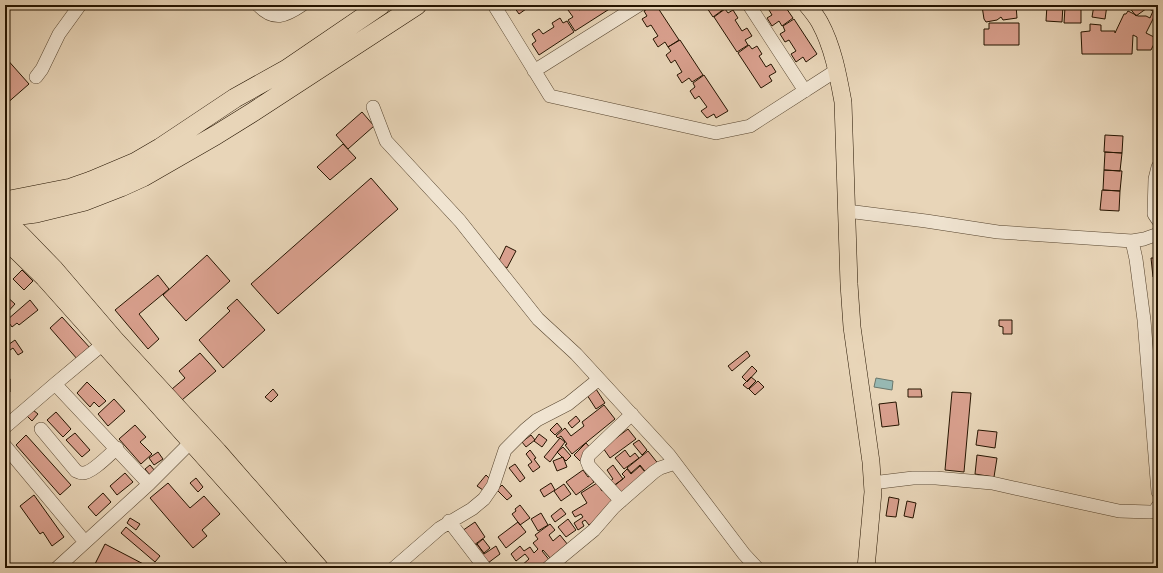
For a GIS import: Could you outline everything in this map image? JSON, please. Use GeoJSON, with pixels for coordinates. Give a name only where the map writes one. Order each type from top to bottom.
{"type":"FeatureCollection","features":[{"type":"Feature","properties":{"kind":"highway"},"geometry":{"type":"LineString","coordinates":[[8,211],[91,181],[136,162],[160,148],[235,98],[287,69],[381,5]]}},
{"type":"Feature","properties":{"kind":"highway"},"geometry":{"type":"LineString","coordinates":[[8,211],[85,201],[143,177],[253,112],[417,5]]}},
{"type":"Feature","properties":{"kind":"main road"},"geometry":{"type":"LineString","coordinates":[[807,5],[820,23],[830,43],[843,102],[852,327],[872,483],[872,506],[866,568]]}},
{"type":"Feature","properties":{"kind":"main road"},"geometry":{"type":"LineString","coordinates":[[8,211],[21,234],[54,269],[115,339],[218,450],[320,568]]}},
{"type":"Feature","properties":{"kind":"main road"},"geometry":{"type":"LineString","coordinates":[[5,240],[44,278],[303,568]]}},
{"type":"Feature","properties":{"kind":"street"},"geometry":{"type":"LineString","coordinates":[[36,77],[59,34],[80,5]]}},
{"type":"Feature","properties":{"kind":"street"},"geometry":{"type":"LineString","coordinates":[[258,5],[263,10],[276,16],[287,15],[302,5]]}},
{"type":"Feature","properties":{"kind":"street"},"geometry":{"type":"LineString","coordinates":[[494,5],[550,96],[716,133],[750,126],[837,70]]}},
{"type":"Feature","properties":{"kind":"street"},"geometry":{"type":"LineString","coordinates":[[534,71],[639,5]]}},
{"type":"Feature","properties":{"kind":"street"},"geometry":{"type":"LineString","coordinates":[[749,5],[805,91]]}},
{"type":"Feature","properties":{"kind":"street"},"geometry":{"type":"LineString","coordinates":[[373,107],[386,141],[460,221],[538,319],[576,354],[600,379],[675,463],[744,554],[757,568]]}},
{"type":"Feature","properties":{"kind":"street"},"geometry":{"type":"LineString","coordinates":[[1157,216],[1155,179],[1158,167]]}},
{"type":"Feature","properties":{"kind":"street"},"geometry":{"type":"LineString","coordinates":[[847,211],[998,232],[1132,241],[1144,240],[1158,234]]}},
{"type":"Feature","properties":{"kind":"street"},"geometry":{"type":"LineString","coordinates":[[1132,241],[1152,355],[1158,492]]}},
{"type":"Feature","properties":{"kind":"street"},"geometry":{"type":"LineString","coordinates":[[5,427],[103,344]]}},
{"type":"Feature","properties":{"kind":"street"},"geometry":{"type":"LineString","coordinates":[[394,568],[449,521],[472,509],[484,499],[493,486],[504,450],[525,430],[537,420],[568,404],[600,379]]}},
{"type":"Feature","properties":{"kind":"street"},"geometry":{"type":"LineString","coordinates":[[55,384],[149,484]]}},
{"type":"Feature","properties":{"kind":"street"},"geometry":{"type":"LineString","coordinates":[[621,501],[591,468],[588,464],[588,458],[589,455],[632,414]]}},
{"type":"Feature","properties":{"kind":"street"},"geometry":{"type":"LineString","coordinates":[[41,429],[76,471],[82,474],[93,469],[116,448]]}},
{"type":"Feature","properties":{"kind":"street"},"geometry":{"type":"LineString","coordinates":[[56,568],[149,484],[191,442]]}},
{"type":"Feature","properties":{"kind":"street"},"geometry":{"type":"LineString","coordinates":[[5,446],[85,542]]}},
{"type":"Feature","properties":{"kind":"street"},"geometry":{"type":"LineString","coordinates":[[548,568],[594,530],[621,501],[654,472],[660,468],[675,463]]}},
{"type":"Feature","properties":{"kind":"street"},"geometry":{"type":"LineString","coordinates":[[872,483],[913,478],[992,482],[1119,511],[1150,512],[1154,511],[1158,506]]}},
{"type":"Feature","properties":{"kind":"street"},"geometry":{"type":"LineString","coordinates":[[449,521],[485,568]]}},
{"type":"Feature","properties":{"kind":"water"},"geometry":{"type":"Polygon","coordinates":[[[876,378],[893,381],[892,390],[874,387],[876,378]]]}},
{"type":"Feature","properties":{"kind":"building"},"geometry":{"type":"Polygon","coordinates":[[[507,5],[524,5],[526,9],[519,14],[514,7],[510,10],[507,5]]]}},
{"type":"Feature","properties":{"kind":"building"},"geometry":{"type":"Polygon","coordinates":[[[576,5],[579,10],[587,5],[609,5],[611,8],[575,31],[568,20],[573,17],[568,10],[576,5]]]}},
{"type":"Feature","properties":{"kind":"building"},"geometry":{"type":"Polygon","coordinates":[[[656,5],[679,40],[668,47],[665,42],[658,47],[653,39],[658,36],[651,25],[647,27],[642,19],[647,16],[644,11],[656,5]]]}},
{"type":"Feature","properties":{"kind":"building"},"geometry":{"type":"Polygon","coordinates":[[[705,5],[721,5],[724,9],[713,17],[705,5]]]}},
{"type":"Feature","properties":{"kind":"building"},"geometry":{"type":"Polygon","coordinates":[[[766,5],[784,5],[793,18],[782,26],[779,21],[772,26],[767,18],[772,15],[766,5]]]}},
{"type":"Feature","properties":{"kind":"building"},"geometry":{"type":"Polygon","coordinates":[[[983,5],[1016,5],[1017,18],[1003,20],[1001,17],[997,20],[986,22],[984,19],[983,5]]]}},
{"type":"Feature","properties":{"kind":"building"},"geometry":{"type":"Polygon","coordinates":[[[1047,5],[1063,5],[1062,22],[1046,21],[1047,5]]]}},
{"type":"Feature","properties":{"kind":"building"},"geometry":{"type":"Polygon","coordinates":[[[1094,5],[1107,5],[1105,19],[1092,17],[1094,5]]]}},
{"type":"Feature","properties":{"kind":"building"},"geometry":{"type":"Polygon","coordinates":[[[1132,5],[1150,6],[1136,16],[1129,7],[1132,5]]]}},
{"type":"Feature","properties":{"kind":"building"},"geometry":{"type":"Polygon","coordinates":[[[1151,5],[1158,5],[1158,19],[1154,17],[1146,33],[1154,37],[1154,44],[1151,50],[1137,50],[1137,37],[1133,35],[1132,54],[1082,54],[1081,32],[1090,31],[1090,24],[1101,25],[1101,31],[1115,31],[1115,33],[1124,14],[1128,11],[1138,16],[1146,16],[1150,18],[1153,11],[1149,9],[1151,5]]]}},
{"type":"Feature","properties":{"kind":"building"},"geometry":{"type":"Polygon","coordinates":[[[1065,7],[1081,7],[1081,23],[1064,23],[1065,7]]]}},
{"type":"Feature","properties":{"kind":"building"},"geometry":{"type":"Polygon","coordinates":[[[725,9],[728,13],[733,10],[738,18],[735,20],[742,31],[747,28],[752,36],[745,40],[748,45],[737,52],[714,17],[725,9]]]}},
{"type":"Feature","properties":{"kind":"building"},"geometry":{"type":"Polygon","coordinates":[[[560,18],[563,23],[567,21],[574,32],[539,55],[532,44],[536,41],[532,34],[539,29],[543,34],[554,27],[552,23],[560,18]]]}},
{"type":"Feature","properties":{"kind":"building"},"geometry":{"type":"Polygon","coordinates":[[[794,19],[817,54],[806,62],[803,57],[796,62],[791,54],[796,51],[789,40],[785,42],[780,34],[785,31],[783,26],[794,19]]]}},
{"type":"Feature","properties":{"kind":"building"},"geometry":{"type":"Polygon","coordinates":[[[989,23],[1019,23],[1019,45],[984,45],[984,29],[989,29],[989,23]]]}},
{"type":"Feature","properties":{"kind":"building"},"geometry":{"type":"Polygon","coordinates":[[[680,40],[703,75],[692,82],[689,78],[682,83],[677,75],[682,72],[675,60],[671,63],[666,55],[671,51],[668,47],[680,40]]]}},
{"type":"Feature","properties":{"kind":"building"},"geometry":{"type":"Polygon","coordinates":[[[749,45],[752,49],[757,46],[762,54],[759,56],[766,67],[771,64],[776,72],[769,76],[772,81],[761,88],[738,53],[749,45]]]}},
{"type":"Feature","properties":{"kind":"building"},"geometry":{"type":"Polygon","coordinates":[[[5,57],[29,84],[5,105],[5,84],[7,83],[5,81],[5,57]]]}},
{"type":"Feature","properties":{"kind":"building"},"geometry":{"type":"Polygon","coordinates":[[[704,75],[728,111],[716,118],[714,114],[707,118],[701,111],[707,107],[699,96],[695,99],[690,91],[695,87],[693,83],[704,75]]]}},
{"type":"Feature","properties":{"kind":"building"},"geometry":{"type":"Polygon","coordinates":[[[362,112],[374,126],[348,149],[336,135],[362,112]]]}},
{"type":"Feature","properties":{"kind":"building"},"geometry":{"type":"Polygon","coordinates":[[[1105,135],[1123,136],[1122,153],[1104,152],[1105,135]]]}},
{"type":"Feature","properties":{"kind":"building"},"geometry":{"type":"Polygon","coordinates":[[[343,144],[356,158],[330,180],[317,167],[343,144]]]}},
{"type":"Feature","properties":{"kind":"building"},"geometry":{"type":"Polygon","coordinates":[[[1105,152],[1122,153],[1120,171],[1104,170],[1105,152]]]}},
{"type":"Feature","properties":{"kind":"building"},"geometry":{"type":"Polygon","coordinates":[[[1104,170],[1122,171],[1120,191],[1103,190],[1104,170]]]}},
{"type":"Feature","properties":{"kind":"building"},"geometry":{"type":"Polygon","coordinates":[[[371,178],[398,209],[278,314],[251,284],[371,178]]]}},
{"type":"Feature","properties":{"kind":"building"},"geometry":{"type":"Polygon","coordinates":[[[1102,190],[1120,191],[1119,211],[1100,210],[1102,190]]]}},
{"type":"Feature","properties":{"kind":"building"},"geometry":{"type":"Polygon","coordinates":[[[506,246],[516,251],[507,268],[498,263],[506,246]]]}},
{"type":"Feature","properties":{"kind":"building"},"geometry":{"type":"Polygon","coordinates":[[[207,255],[230,281],[186,321],[163,295],[207,255]]]}},
{"type":"Feature","properties":{"kind":"building"},"geometry":{"type":"Polygon","coordinates":[[[1151,258],[1157,258],[1158,276],[1153,277],[1151,258]]]}},
{"type":"Feature","properties":{"kind":"building"},"geometry":{"type":"Polygon","coordinates":[[[22,270],[33,281],[24,290],[13,279],[22,270]]]}},
{"type":"Feature","properties":{"kind":"building"},"geometry":{"type":"Polygon","coordinates":[[[158,275],[169,289],[139,314],[159,339],[148,349],[115,310],[158,275]]]}},
{"type":"Feature","properties":{"kind":"building"},"geometry":{"type":"Polygon","coordinates":[[[5,295],[15,304],[5,315],[5,295]]]}},
{"type":"Feature","properties":{"kind":"building"},"geometry":{"type":"Polygon","coordinates":[[[237,299],[265,330],[223,368],[199,340],[230,311],[227,308],[237,299]]]}},
{"type":"Feature","properties":{"kind":"building"},"geometry":{"type":"Polygon","coordinates":[[[30,300],[38,310],[19,325],[17,323],[12,327],[7,320],[30,300]]]}},
{"type":"Feature","properties":{"kind":"building"},"geometry":{"type":"Polygon","coordinates":[[[62,317],[91,349],[78,360],[50,328],[62,317]]]}},
{"type":"Feature","properties":{"kind":"building"},"geometry":{"type":"Polygon","coordinates":[[[999,320],[1012,320],[1012,334],[1003,334],[1003,327],[999,326],[999,320]]]}},
{"type":"Feature","properties":{"kind":"building"},"geometry":{"type":"Polygon","coordinates":[[[15,340],[23,352],[18,355],[13,348],[7,352],[5,348],[15,340]]]}},
{"type":"Feature","properties":{"kind":"building"},"geometry":{"type":"Polygon","coordinates":[[[747,351],[750,356],[732,371],[728,366],[747,351]]]}},
{"type":"Feature","properties":{"kind":"building"},"geometry":{"type":"Polygon","coordinates":[[[200,353],[216,371],[182,400],[172,389],[185,378],[179,371],[200,353]]]}},
{"type":"Feature","properties":{"kind":"building"},"geometry":{"type":"Polygon","coordinates":[[[752,366],[757,371],[747,382],[742,377],[752,366]]]}},
{"type":"Feature","properties":{"kind":"building"},"geometry":{"type":"Polygon","coordinates":[[[5,373],[10,379],[10,392],[5,396],[5,373]]]}},
{"type":"Feature","properties":{"kind":"building"},"geometry":{"type":"Polygon","coordinates":[[[751,377],[756,381],[748,389],[743,385],[751,377]]]}},
{"type":"Feature","properties":{"kind":"building"},"geometry":{"type":"Polygon","coordinates":[[[758,381],[764,387],[755,395],[749,389],[758,381]]]}},
{"type":"Feature","properties":{"kind":"building"},"geometry":{"type":"Polygon","coordinates":[[[87,382],[106,401],[99,407],[94,402],[90,407],[77,393],[87,382]]]}},
{"type":"Feature","properties":{"kind":"building"},"geometry":{"type":"Polygon","coordinates":[[[273,389],[278,395],[271,402],[265,397],[273,389]]]}},
{"type":"Feature","properties":{"kind":"building"},"geometry":{"type":"Polygon","coordinates":[[[596,389],[605,403],[596,409],[587,395],[596,389]]]}},
{"type":"Feature","properties":{"kind":"building"},"geometry":{"type":"Polygon","coordinates":[[[908,389],[921,389],[922,397],[908,397],[908,389]]]}},
{"type":"Feature","properties":{"kind":"building"},"geometry":{"type":"Polygon","coordinates":[[[952,392],[971,393],[964,472],[945,470],[952,392]]]}},
{"type":"Feature","properties":{"kind":"building"},"geometry":{"type":"Polygon","coordinates":[[[114,399],[125,411],[108,426],[98,414],[114,399]]]}},
{"type":"Feature","properties":{"kind":"building"},"geometry":{"type":"Polygon","coordinates":[[[896,402],[899,425],[882,427],[879,404],[896,402]]]}},
{"type":"Feature","properties":{"kind":"building"},"geometry":{"type":"Polygon","coordinates":[[[604,405],[615,419],[572,454],[565,445],[567,444],[561,436],[558,438],[556,436],[565,428],[571,436],[584,426],[582,422],[604,405]]]}},
{"type":"Feature","properties":{"kind":"building"},"geometry":{"type":"Polygon","coordinates":[[[33,410],[38,414],[32,421],[27,416],[33,410]]]}},
{"type":"Feature","properties":{"kind":"building"},"geometry":{"type":"Polygon","coordinates":[[[56,412],[71,429],[63,437],[47,420],[56,412]]]}},
{"type":"Feature","properties":{"kind":"building"},"geometry":{"type":"Polygon","coordinates":[[[576,416],[580,421],[572,428],[568,423],[576,416]]]}},
{"type":"Feature","properties":{"kind":"building"},"geometry":{"type":"Polygon","coordinates":[[[557,423],[562,429],[555,435],[550,430],[557,423]]]}},
{"type":"Feature","properties":{"kind":"building"},"geometry":{"type":"Polygon","coordinates":[[[135,425],[146,437],[140,442],[152,454],[141,464],[119,439],[135,425]]]}},
{"type":"Feature","properties":{"kind":"building"},"geometry":{"type":"Polygon","coordinates":[[[628,429],[636,439],[610,458],[603,448],[628,429]]]}},
{"type":"Feature","properties":{"kind":"building"},"geometry":{"type":"Polygon","coordinates":[[[978,430],[997,432],[995,448],[976,445],[978,430]]]}},
{"type":"Feature","properties":{"kind":"building"},"geometry":{"type":"Polygon","coordinates":[[[75,433],[90,450],[82,457],[66,440],[75,433]]]}},
{"type":"Feature","properties":{"kind":"building"},"geometry":{"type":"Polygon","coordinates":[[[539,434],[547,440],[542,447],[534,441],[539,434]]]}},
{"type":"Feature","properties":{"kind":"building"},"geometry":{"type":"Polygon","coordinates":[[[26,435],[71,485],[60,495],[16,445],[26,435]]]}},
{"type":"Feature","properties":{"kind":"building"},"geometry":{"type":"Polygon","coordinates":[[[531,435],[535,440],[526,447],[522,442],[531,435]]]}},
{"type":"Feature","properties":{"kind":"building"},"geometry":{"type":"Polygon","coordinates":[[[560,438],[565,442],[550,462],[544,457],[560,438]]]}},
{"type":"Feature","properties":{"kind":"building"},"geometry":{"type":"Polygon","coordinates":[[[639,440],[647,450],[642,455],[633,444],[639,440]]]}},
{"type":"Feature","properties":{"kind":"building"},"geometry":{"type":"Polygon","coordinates":[[[586,443],[593,451],[581,462],[574,455],[586,443]]]}},
{"type":"Feature","properties":{"kind":"building"},"geometry":{"type":"Polygon","coordinates":[[[563,447],[571,456],[566,461],[557,452],[563,447]]]}},
{"type":"Feature","properties":{"kind":"building"},"geometry":{"type":"Polygon","coordinates":[[[530,450],[540,467],[533,472],[528,465],[532,462],[526,454],[530,450]]]}},
{"type":"Feature","properties":{"kind":"building"},"geometry":{"type":"Polygon","coordinates":[[[625,450],[630,457],[635,453],[639,458],[624,469],[615,458],[625,450]]]}},
{"type":"Feature","properties":{"kind":"building"},"geometry":{"type":"Polygon","coordinates":[[[648,451],[660,466],[648,475],[640,465],[631,473],[627,468],[648,451]]]}},
{"type":"Feature","properties":{"kind":"building"},"geometry":{"type":"Polygon","coordinates":[[[158,452],[163,459],[154,465],[149,458],[158,452]]]}},
{"type":"Feature","properties":{"kind":"building"},"geometry":{"type":"Polygon","coordinates":[[[977,455],[997,458],[994,477],[975,474],[977,455]]]}},
{"type":"Feature","properties":{"kind":"building"},"geometry":{"type":"Polygon","coordinates":[[[563,457],[567,467],[557,471],[553,461],[563,457]]]}},
{"type":"Feature","properties":{"kind":"building"},"geometry":{"type":"Polygon","coordinates":[[[515,464],[525,478],[520,482],[509,468],[515,464]]]}},
{"type":"Feature","properties":{"kind":"building"},"geometry":{"type":"Polygon","coordinates":[[[150,465],[155,471],[150,475],[145,469],[150,465]]]}},
{"type":"Feature","properties":{"kind":"building"},"geometry":{"type":"Polygon","coordinates":[[[613,465],[623,479],[613,486],[609,482],[613,479],[607,470],[613,465]]]}},
{"type":"Feature","properties":{"kind":"building"},"geometry":{"type":"Polygon","coordinates":[[[640,466],[645,472],[618,499],[607,492],[625,477],[622,474],[627,469],[631,474],[640,466]]]}},
{"type":"Feature","properties":{"kind":"building"},"geometry":{"type":"Polygon","coordinates":[[[583,470],[594,482],[576,495],[566,482],[583,470]]]}},
{"type":"Feature","properties":{"kind":"building"},"geometry":{"type":"Polygon","coordinates":[[[125,473],[133,482],[117,495],[110,486],[125,473]]]}},
{"type":"Feature","properties":{"kind":"building"},"geometry":{"type":"Polygon","coordinates":[[[486,475],[491,480],[483,490],[477,486],[486,475]]]}},
{"type":"Feature","properties":{"kind":"building"},"geometry":{"type":"Polygon","coordinates":[[[196,478],[203,487],[198,492],[190,483],[196,478]]]}},
{"type":"Feature","properties":{"kind":"building"},"geometry":{"type":"Polygon","coordinates":[[[168,483],[190,508],[204,496],[220,514],[202,530],[207,536],[193,548],[150,498],[168,483]]]}},
{"type":"Feature","properties":{"kind":"building"},"geometry":{"type":"Polygon","coordinates":[[[551,483],[555,490],[544,497],[540,490],[551,483]]]}},
{"type":"Feature","properties":{"kind":"building"},"geometry":{"type":"Polygon","coordinates":[[[597,483],[602,491],[606,488],[614,502],[609,513],[589,525],[585,520],[582,522],[584,526],[578,530],[574,523],[583,517],[581,514],[575,517],[572,512],[587,503],[581,493],[597,483]]]}},
{"type":"Feature","properties":{"kind":"building"},"geometry":{"type":"Polygon","coordinates":[[[564,484],[571,494],[561,501],[554,491],[564,484]]]}},
{"type":"Feature","properties":{"kind":"building"},"geometry":{"type":"Polygon","coordinates":[[[502,485],[512,496],[507,500],[497,490],[502,485]]]}},
{"type":"Feature","properties":{"kind":"building"},"geometry":{"type":"Polygon","coordinates":[[[103,493],[111,502],[96,516],[88,507],[103,493]]]}},
{"type":"Feature","properties":{"kind":"building"},"geometry":{"type":"Polygon","coordinates":[[[34,495],[64,537],[52,546],[43,532],[40,534],[20,506],[34,495]]]}},
{"type":"Feature","properties":{"kind":"building"},"geometry":{"type":"Polygon","coordinates":[[[889,497],[899,499],[896,517],[886,516],[889,497]]]}},
{"type":"Feature","properties":{"kind":"building"},"geometry":{"type":"Polygon","coordinates":[[[907,501],[916,503],[913,518],[904,516],[907,501]]]}},
{"type":"Feature","properties":{"kind":"building"},"geometry":{"type":"Polygon","coordinates":[[[520,505],[530,518],[520,525],[512,514],[520,505]]]}},
{"type":"Feature","properties":{"kind":"building"},"geometry":{"type":"Polygon","coordinates":[[[561,508],[566,514],[555,522],[551,516],[561,508]]]}},
{"type":"Feature","properties":{"kind":"building"},"geometry":{"type":"Polygon","coordinates":[[[541,513],[548,525],[538,531],[531,519],[541,513]]]}},
{"type":"Feature","properties":{"kind":"building"},"geometry":{"type":"Polygon","coordinates":[[[130,518],[140,524],[136,530],[127,523],[130,518]]]}},
{"type":"Feature","properties":{"kind":"building"},"geometry":{"type":"Polygon","coordinates":[[[568,519],[576,530],[566,537],[558,527],[568,519]]]}},
{"type":"Feature","properties":{"kind":"building"},"geometry":{"type":"Polygon","coordinates":[[[475,522],[485,537],[470,548],[459,533],[475,522]]]}},
{"type":"Feature","properties":{"kind":"building"},"geometry":{"type":"Polygon","coordinates":[[[518,522],[526,532],[506,548],[498,537],[518,522]]]}},
{"type":"Feature","properties":{"kind":"building"},"geometry":{"type":"Polygon","coordinates":[[[550,524],[555,530],[549,535],[553,541],[560,535],[568,545],[551,559],[543,550],[542,551],[551,562],[543,568],[523,568],[521,566],[529,559],[525,554],[516,561],[511,554],[520,546],[524,551],[530,547],[534,553],[538,549],[533,543],[538,539],[535,535],[550,524]]]}},
{"type":"Feature","properties":{"kind":"building"},"geometry":{"type":"Polygon","coordinates":[[[126,527],[160,556],[155,562],[121,533],[126,527]]]}},
{"type":"Feature","properties":{"kind":"building"},"geometry":{"type":"Polygon","coordinates":[[[483,539],[490,548],[484,553],[477,544],[483,539]]]}},
{"type":"Feature","properties":{"kind":"building"},"geometry":{"type":"Polygon","coordinates":[[[105,544],[151,568],[93,568],[105,544]]]}},
{"type":"Feature","properties":{"kind":"building"},"geometry":{"type":"Polygon","coordinates":[[[477,544],[484,554],[496,546],[500,554],[484,566],[469,550],[477,544]]]}}]}
